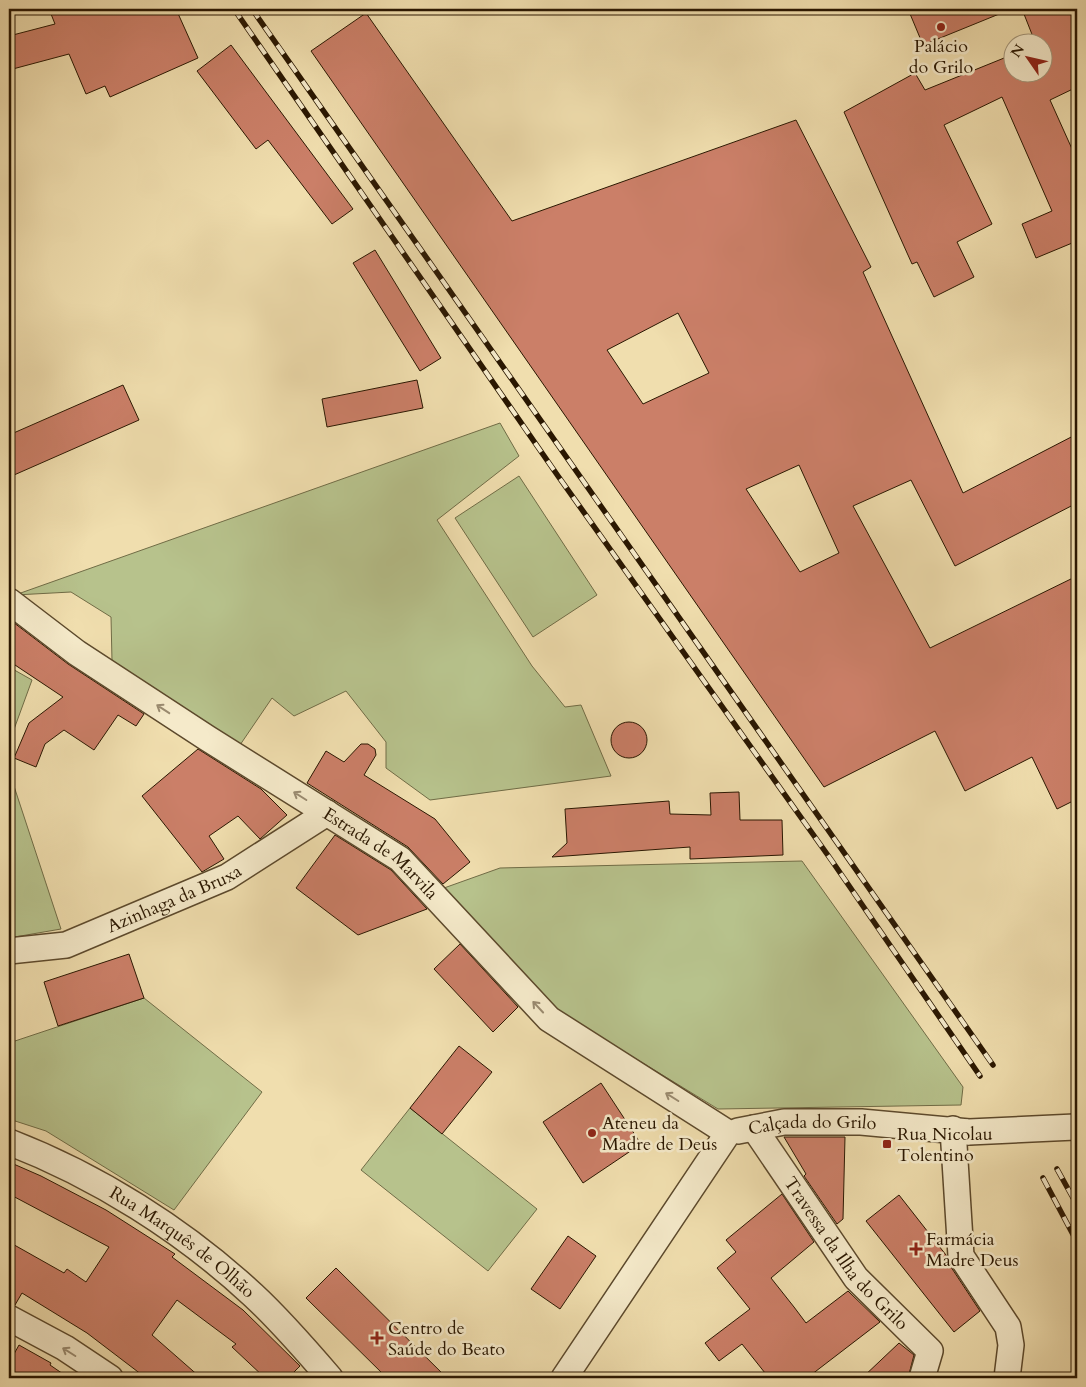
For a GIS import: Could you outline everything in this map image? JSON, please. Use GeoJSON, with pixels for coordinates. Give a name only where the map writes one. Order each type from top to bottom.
{"type":"FeatureCollection","features":[{"type":"Feature","properties":{"kind":"street","name":"Estrada de Marvila"},"geometry":{"type":"LineString","coordinates":[[9,601],[77,653],[400,858],[549,1019],[728,1132]]}},
{"type":"Feature","properties":{"kind":"street","name":"Azinhaga da Bruxa"},"geometry":{"type":"LineString","coordinates":[[9,951],[66,944],[227,878],[327,813]]}},
{"type":"Feature","properties":{"kind":"street","name":"Calçada do Grilo"},"geometry":{"type":"LineString","coordinates":[[728,1132],[784,1122],[861,1122],[961,1130],[1076,1127]]}},
{"type":"Feature","properties":{"kind":"street","name":"Travessa da Ilha do Grilo"},"geometry":{"type":"LineString","coordinates":[[754,1128],[856,1278],[930,1352],[922,1378]]}},
{"type":"Feature","properties":{"kind":"street"},"geometry":{"type":"LineString","coordinates":[[961,1130],[961,1256],[1008,1326],[1011,1345],[1007,1378]]}},
{"type":"Feature","properties":{"kind":"street"},"geometry":{"type":"LineString","coordinates":[[564,1378],[728,1132]]}},
{"type":"Feature","properties":{"kind":"street","name":"Rua Marquês de Olhão"},"geometry":{"type":"LineString","coordinates":[[9,1142],[34,1152],[129,1201],[207,1256],[253,1295],[330,1378]]}},
{"type":"Feature","properties":{"kind":"street"},"geometry":{"type":"LineString","coordinates":[[9,1318],[64,1348],[110,1378]]}},
{"type":"Feature","properties":{"kind":"green space"},"geometry":{"type":"Polygon","coordinates":[[[500,423],[519,456],[437,520],[532,666],[565,707],[581,705],[611,776],[430,800],[386,768],[386,742],[346,691],[294,716],[272,698],[240,745],[112,661],[111,617],[71,592],[15,595],[500,423]]]}},
{"type":"Feature","properties":{"kind":"green space"},"geometry":{"type":"Polygon","coordinates":[[[519,476],[597,595],[533,637],[455,518],[519,476]]]}},
{"type":"Feature","properties":{"kind":"green space"},"geometry":{"type":"Polygon","coordinates":[[[9,667],[32,680],[9,743],[9,667]]]}},
{"type":"Feature","properties":{"kind":"green space"},"geometry":{"type":"Polygon","coordinates":[[[9,771],[61,929],[9,938],[9,771]]]}},
{"type":"Feature","properties":{"kind":"green space"},"geometry":{"type":"Polygon","coordinates":[[[802,861],[963,1087],[961,1105],[718,1109],[543,1002],[444,888],[500,868],[802,861]]]}},
{"type":"Feature","properties":{"kind":"green space"},"geometry":{"type":"Polygon","coordinates":[[[144,998],[262,1092],[174,1210],[46,1131],[9,1119],[9,1043],[144,998]]]}},
{"type":"Feature","properties":{"kind":"green space"},"geometry":{"type":"Polygon","coordinates":[[[410,1108],[537,1209],[488,1271],[361,1170],[410,1108]]]}},
{"type":"Feature","properties":{"kind":"building"},"geometry":{"type":"Polygon","coordinates":[[[49,9],[176,9],[198,58],[110,97],[105,86],[86,94],[69,54],[9,70],[9,36],[55,24],[49,9]]]}},
{"type":"Feature","properties":{"kind":"building","name":"Palácio do Grilo"},"geometry":{"type":"Polygon","coordinates":[[[908,9],[1009,9],[1009,10],[923,45],[908,9]]]}},
{"type":"Feature","properties":{"kind":"building"},"geometry":{"type":"Polygon","coordinates":[[[1022,9],[1077,9],[1077,87],[1050,100],[1077,160],[1077,241],[1036,258],[1022,224],[1052,211],[1002,97],[944,125],[992,224],[957,242],[974,277],[934,297],[917,262],[912,264],[844,112],[915,73],[925,90],[1004,58],[1004,82],[1054,82],[1054,32],[1031,32],[1022,9]]]}},
{"type":"Feature","properties":{"kind":"building"},"geometry":{"type":"Polygon","coordinates":[[[366,13],[512,221],[796,120],[871,267],[863,272],[963,493],[1077,434],[1077,503],[955,566],[911,480],[853,506],[930,648],[1077,576],[1077,799],[1057,809],[1032,757],[965,791],[935,731],[824,787],[311,51],[366,13]],[[678,313],[607,350],[643,404],[709,373],[678,313]],[[799,465],[746,489],[800,572],[839,553],[799,465]]]}},
{"type":"Feature","properties":{"kind":"building"},"geometry":{"type":"Polygon","coordinates":[[[231,45],[353,209],[332,224],[268,140],[256,149],[197,71],[231,45]]]}},
{"type":"Feature","properties":{"kind":"building"},"geometry":{"type":"Polygon","coordinates":[[[375,250],[441,358],[420,371],[353,263],[375,250]]]}},
{"type":"Feature","properties":{"kind":"building"},"geometry":{"type":"Polygon","coordinates":[[[417,380],[423,408],[327,427],[322,399],[417,380]]]}},
{"type":"Feature","properties":{"kind":"building"},"geometry":{"type":"Polygon","coordinates":[[[123,385],[139,420],[14,475],[9,463],[9,435],[123,385]]]}},
{"type":"Feature","properties":{"kind":"building"},"geometry":{"type":"Polygon","coordinates":[[[9,619],[68,664],[144,714],[136,726],[118,715],[94,750],[64,730],[45,744],[36,767],[14,758],[29,723],[63,697],[9,661],[9,619]]]}},
{"type":"Feature","properties":{"kind":"building"},"geometry":{"type":"Polygon","coordinates":[[[629,722],[636,723],[642,727],[646,733],[646,747],[642,753],[636,757],[629,758],[622,757],[616,753],[612,747],[611,740],[612,733],[616,727],[622,723],[629,722]]]}},
{"type":"Feature","properties":{"kind":"building"},"geometry":{"type":"Polygon","coordinates":[[[361,744],[368,744],[375,749],[376,755],[364,775],[435,819],[470,862],[443,884],[408,847],[307,783],[326,751],[344,762],[361,744]]]}},
{"type":"Feature","properties":{"kind":"building"},"geometry":{"type":"Polygon","coordinates":[[[198,749],[261,789],[287,815],[260,839],[238,816],[209,836],[224,859],[202,872],[142,796],[198,749]]]}},
{"type":"Feature","properties":{"kind":"building"},"geometry":{"type":"Polygon","coordinates":[[[739,792],[740,820],[782,820],[783,855],[690,859],[690,847],[552,857],[567,843],[565,809],[669,801],[670,814],[711,815],[710,793],[739,792]]]}},
{"type":"Feature","properties":{"kind":"building"},"geometry":{"type":"Polygon","coordinates":[[[335,835],[391,870],[427,909],[358,935],[296,888],[335,835]]]}},
{"type":"Feature","properties":{"kind":"building"},"geometry":{"type":"Polygon","coordinates":[[[460,944],[518,1007],[493,1032],[434,969],[460,944]]]}},
{"type":"Feature","properties":{"kind":"building"},"geometry":{"type":"Polygon","coordinates":[[[129,954],[144,998],[58,1026],[44,982],[129,954]]]}},
{"type":"Feature","properties":{"kind":"building"},"geometry":{"type":"Polygon","coordinates":[[[459,1046],[492,1072],[442,1134],[410,1108],[459,1046]]]}},
{"type":"Feature","properties":{"kind":"building","name":"Ateneu da Madre de Deus"},"geometry":{"type":"Polygon","coordinates":[[[601,1083],[641,1144],[583,1183],[543,1122],[601,1083]]]}},
{"type":"Feature","properties":{"kind":"building"},"geometry":{"type":"Polygon","coordinates":[[[784,1137],[845,1137],[843,1219],[837,1224],[804,1176],[806,1174],[784,1137]]]}},
{"type":"Feature","properties":{"kind":"building"},"geometry":{"type":"Polygon","coordinates":[[[9,1162],[41,1176],[106,1210],[175,1254],[172,1257],[243,1310],[300,1366],[288,1378],[265,1378],[232,1347],[236,1344],[177,1300],[152,1335],[201,1378],[146,1378],[87,1333],[22,1293],[15,1305],[9,1304],[9,1242],[64,1273],[67,1269],[86,1282],[109,1247],[9,1194],[9,1162]]]}},
{"type":"Feature","properties":{"kind":"building"},"geometry":{"type":"Polygon","coordinates":[[[782,1194],[814,1242],[771,1278],[806,1323],[848,1291],[880,1322],[807,1378],[769,1378],[742,1344],[719,1361],[705,1343],[750,1309],[717,1268],[736,1252],[726,1240],[782,1194]]]}},
{"type":"Feature","properties":{"kind":"building"},"geometry":{"type":"Polygon","coordinates":[[[899,1195],[946,1255],[949,1264],[980,1311],[954,1332],[866,1221],[899,1195]]]}},
{"type":"Feature","properties":{"kind":"building"},"geometry":{"type":"Polygon","coordinates":[[[568,1236],[596,1256],[560,1309],[531,1289],[568,1236]]]}},
{"type":"Feature","properties":{"kind":"building","name":"Centro de Saúde do Beato"},"geometry":{"type":"Polygon","coordinates":[[[336,1268],[447,1378],[387,1378],[306,1298],[336,1268]]]}},
{"type":"Feature","properties":{"kind":"building"},"geometry":{"type":"Polygon","coordinates":[[[899,1343],[914,1355],[908,1378],[862,1378],[899,1343]]]}},
{"type":"Feature","properties":{"kind":"building"},"geometry":{"type":"Polygon","coordinates":[[[19,1345],[51,1363],[50,1365],[69,1378],[9,1378],[9,1363],[19,1345]]]}},
{"type":"Feature","properties":{"kind":"railway"},"geometry":{"type":"LineString","coordinates":[[234,9],[558,476],[832,861],[980,1076]]}},
{"type":"Feature","properties":{"kind":"railway"},"geometry":{"type":"LineString","coordinates":[[252,9],[993,1065]]}},
{"type":"Feature","properties":{"kind":"railway"},"geometry":{"type":"LineString","coordinates":[[1057,1169],[1077,1205]]}},
{"type":"Feature","properties":{"kind":"railway"},"geometry":{"type":"LineString","coordinates":[[1043,1178],[1077,1242]]}},
{"type":"Feature","properties":{"kind":"place","name":"Palácio do Grilo"},"geometry":{"type":"Point","coordinates":[941,27]}},
{"type":"Feature","properties":{"kind":"place","name":"Ateneu da Madre de Deus"},"geometry":{"type":"Point","coordinates":[592,1133]}},
{"type":"Feature","properties":{"kind":"place","name":"Rua Nicolau Tolentino"},"geometry":{"type":"Point","coordinates":[887,1144]}},
{"type":"Feature","properties":{"kind":"place","name":"Farmácia Madre Deus"},"geometry":{"type":"Point","coordinates":[916,1249]}},
{"type":"Feature","properties":{"kind":"place","name":"Centro de Saúde do Beato"},"geometry":{"type":"Point","coordinates":[377,1338]}}]}
